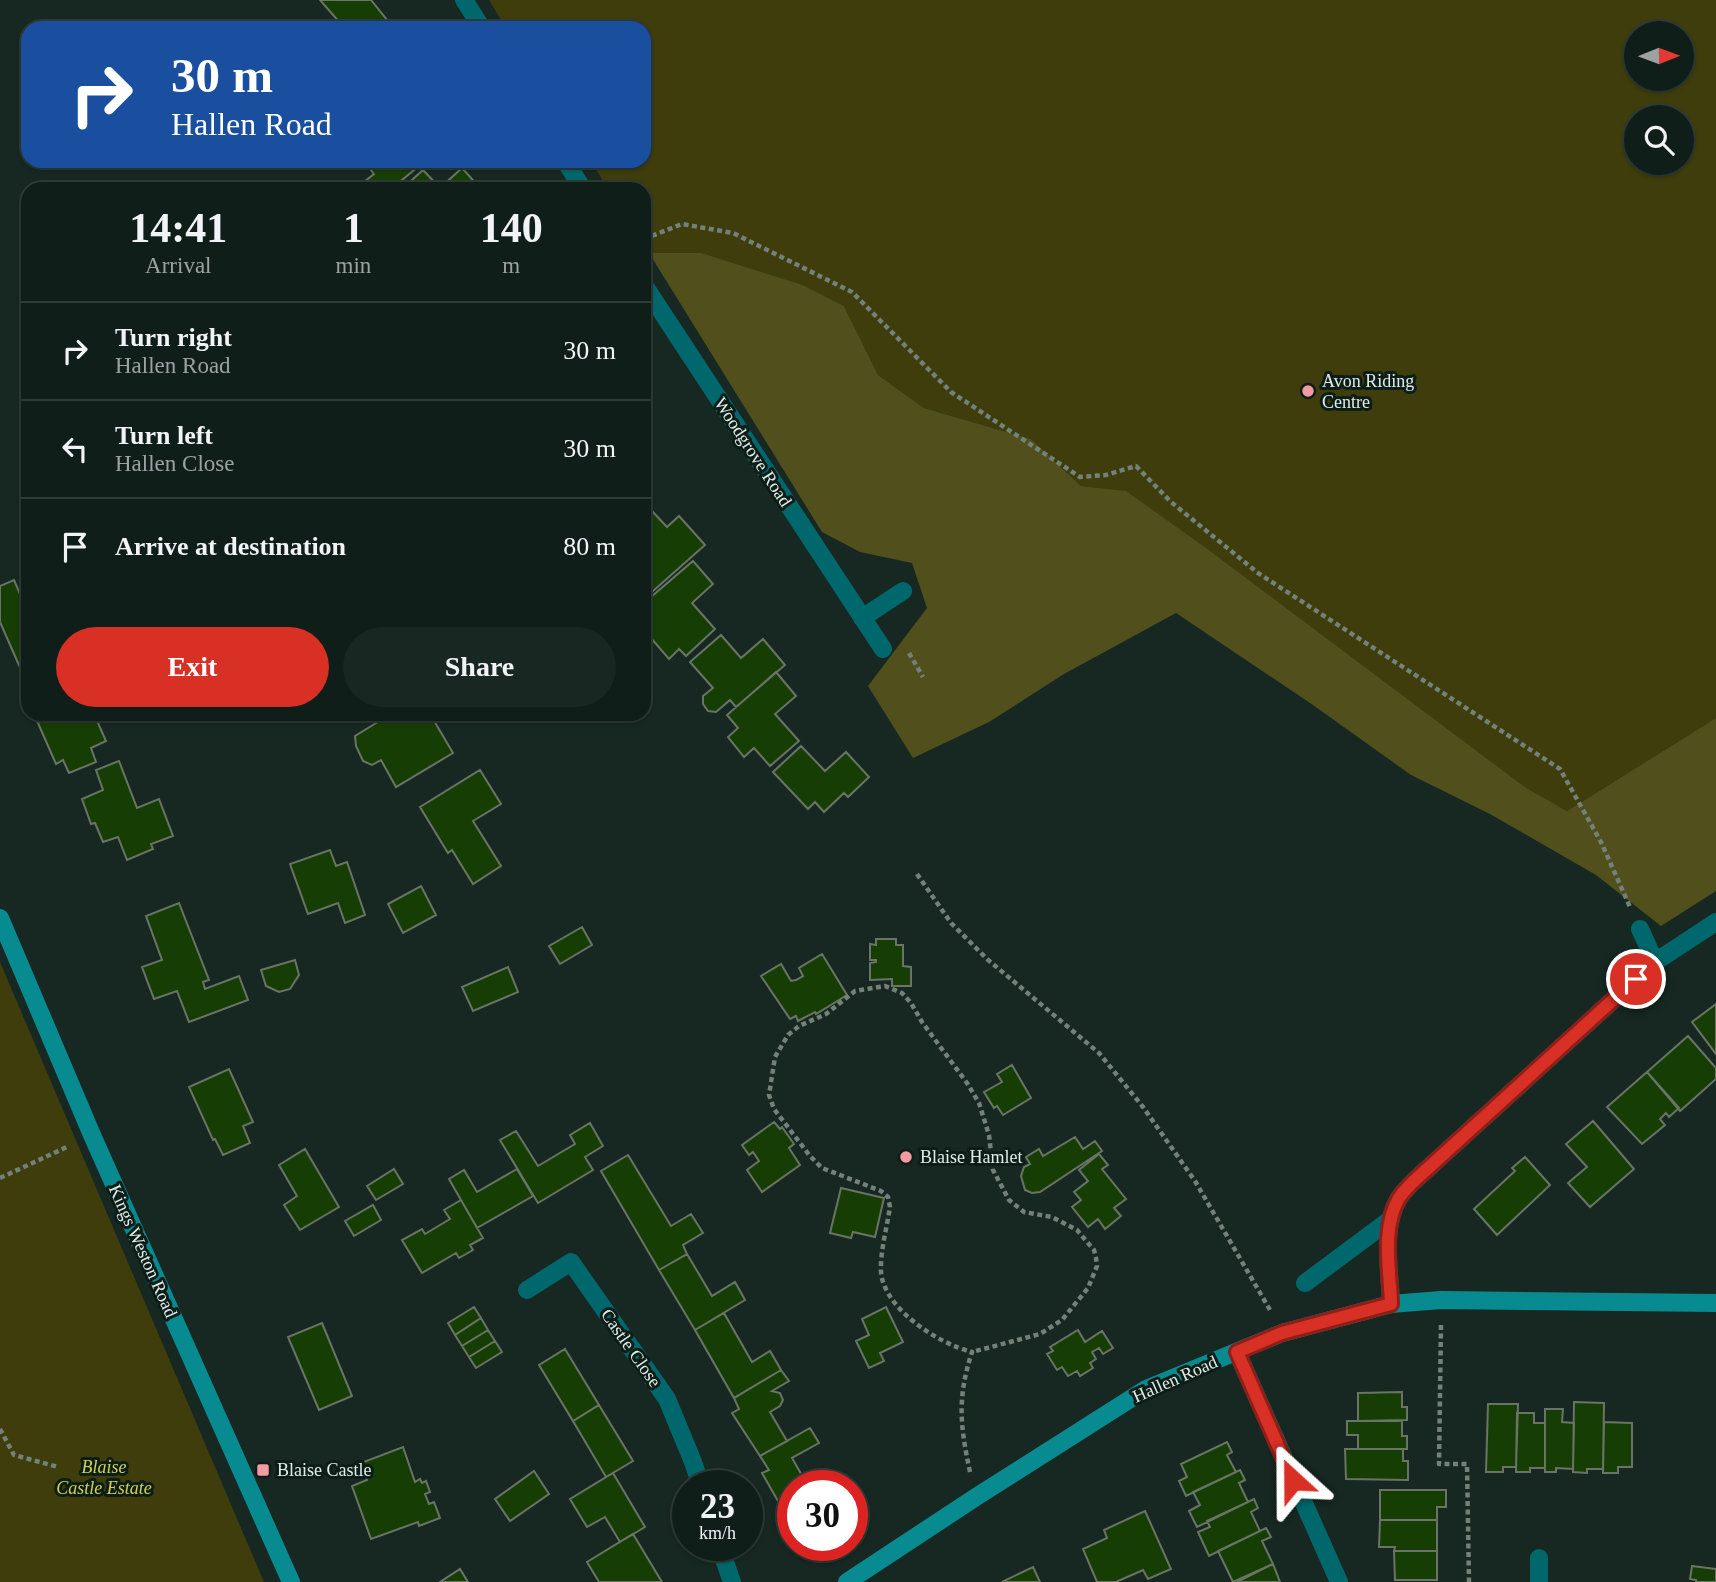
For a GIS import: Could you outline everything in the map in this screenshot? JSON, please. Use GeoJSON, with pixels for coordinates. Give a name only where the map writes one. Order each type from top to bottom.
{"type":"FeatureCollection","features":[{"type":"Feature","properties":{"kind":"main road","name":"Kings Weston Road"},"geometry":{"type":"LineString","coordinates":[[0,918],[92,1135],[290,1582]]}},
{"type":"Feature","properties":{"kind":"main road","name":"Hallen Road"},"geometry":{"type":"LineString","coordinates":[[847,1582],[1146,1389],[1282,1333],[1391,1304],[1441,1300],[1716,1303]]}},
{"type":"Feature","properties":{"kind":"street"},"geometry":{"type":"LineString","coordinates":[[464,0],[478,21]]}},
{"type":"Feature","properties":{"kind":"street","name":"Woodgrove Road"},"geometry":{"type":"LineString","coordinates":[[651,296],[883,649]]}},
{"type":"Feature","properties":{"kind":"street"},"geometry":{"type":"LineString","coordinates":[[862,618],[903,591]]}},
{"type":"Feature","properties":{"kind":"street"},"geometry":{"type":"LineString","coordinates":[[1391,1304],[1391,1219],[1399,1199],[1414,1181],[1655,962],[1716,922]]}},
{"type":"Feature","properties":{"kind":"street"},"geometry":{"type":"LineString","coordinates":[[1640,929],[1655,962]]}},
{"type":"Feature","properties":{"kind":"street"},"geometry":{"type":"LineString","coordinates":[[1306,1283],[1391,1219]]}},
{"type":"Feature","properties":{"kind":"street","name":"Castle Close"},"geometry":{"type":"LineString","coordinates":[[527,1290],[571,1262],[667,1399],[696,1470]]}},
{"type":"Feature","properties":{"kind":"street"},"geometry":{"type":"LineString","coordinates":[[1237,1352],[1339,1582]]}},
{"type":"Feature","properties":{"kind":"street"},"geometry":{"type":"LineString","coordinates":[[1539,1558],[1539,1582]]}},
{"type":"Feature","properties":{"kind":"street"},"geometry":{"type":"LineString","coordinates":[[725,1561],[732,1582]]}},
{"type":"Feature","properties":{"kind":"path"},"geometry":{"type":"LineString","coordinates":[[651,236],[682,224],[733,233],[852,292],[951,392],[1080,477],[1105,475],[1136,466],[1171,502],[1258,573],[1560,769],[1601,842],[1640,929]]}},
{"type":"Feature","properties":{"kind":"path"},"geometry":{"type":"LineString","coordinates":[[917,874],[951,923],[987,959],[1099,1053],[1143,1107],[1195,1181],[1282,1333]]}},
{"type":"Feature","properties":{"kind":"path"},"geometry":{"type":"LineString","coordinates":[[885,986],[902,993],[979,1103],[989,1135],[993,1170],[1009,1200],[1024,1212],[1052,1217],[1077,1230],[1094,1250],[1097,1266],[1095,1274],[1088,1288],[1062,1320],[1040,1334],[972,1352],[956,1348],[920,1326],[892,1299],[881,1269],[890,1207],[885,1193],[822,1168],[810,1156],[770,1101],[769,1080],[775,1057],[788,1035],[799,1026],[826,1014],[855,991],[885,986]]}},
{"type":"Feature","properties":{"kind":"path"},"geometry":{"type":"LineString","coordinates":[[0,1178],[92,1135]]}},
{"type":"Feature","properties":{"kind":"path"},"geometry":{"type":"LineString","coordinates":[[1441,1300],[1439,1464],[1467,1464],[1469,1582]]}},
{"type":"Feature","properties":{"kind":"path"},"geometry":{"type":"LineString","coordinates":[[970,1468],[960,1406],[965,1373],[972,1352]]}},
{"type":"Feature","properties":{"kind":"path"},"geometry":{"type":"LineString","coordinates":[[0,1429],[14,1455],[58,1467]]}},
{"type":"Feature","properties":{"kind":"green space","name":"Avon Riding Centre"},"geometry":{"type":"Polygon","coordinates":[[[489,0],[1716,0],[1716,718],[1567,811],[1525,787],[1209,550],[1126,492],[1081,486],[1031,439],[924,408],[878,375],[844,306],[803,285],[702,253],[651,253],[651,182],[604,182],[595,168],[651,168],[651,21],[502,21],[489,0]]]}},
{"type":"Feature","properties":{"kind":"green space","name":"Blaise Castle Estate"},"geometry":{"type":"Polygon","coordinates":[[[0,962],[264,1582],[0,1582],[0,962]]]}},
{"type":"Feature","properties":{"kind":"shaded area"},"geometry":{"type":"Polygon","coordinates":[[[651,253],[702,253],[803,285],[844,306],[878,375],[924,408],[1031,439],[1081,486],[1126,491],[1525,787],[1567,811],[1716,718],[1716,891],[1661,926],[1596,875],[1490,814],[1411,775],[1176,613],[1064,674],[989,722],[913,758],[868,686],[927,608],[912,563],[860,552],[822,532],[651,253]]]}},
{"type":"Feature","properties":{"kind":"building"},"geometry":{"type":"Polygon","coordinates":[[[320,0],[371,0],[387,20],[386,21],[338,21],[320,0]]]}},
{"type":"Feature","properties":{"kind":"building"},"geometry":{"type":"Polygon","coordinates":[[[369,168],[417,168],[400,182],[364,182],[374,174],[369,168]]]}},
{"type":"Feature","properties":{"kind":"building"},"geometry":{"type":"Polygon","coordinates":[[[462,168],[475,182],[447,182],[462,168]]]}},
{"type":"Feature","properties":{"kind":"building"},"geometry":{"type":"Polygon","coordinates":[[[423,170],[434,182],[410,182],[423,170]]]}},
{"type":"Feature","properties":{"kind":"building"},"geometry":{"type":"Polygon","coordinates":[[[651,512],[667,527],[679,516],[705,545],[651,593],[651,512]]]}},
{"type":"Feature","properties":{"kind":"building"},"geometry":{"type":"Polygon","coordinates":[[[693,561],[713,584],[692,603],[715,629],[686,656],[679,649],[669,659],[651,638],[651,597],[693,561]]]}},
{"type":"Feature","properties":{"kind":"building"},"geometry":{"type":"Polygon","coordinates":[[[14,580],[21,596],[21,670],[0,622],[0,586],[14,580]]]}},
{"type":"Feature","properties":{"kind":"building"},"geometry":{"type":"Polygon","coordinates":[[[721,635],[741,658],[763,639],[785,665],[736,707],[730,700],[716,712],[708,711],[703,704],[703,696],[713,688],[690,662],[721,635]]]}},
{"type":"Feature","properties":{"kind":"building"},"geometry":{"type":"Polygon","coordinates":[[[776,672],[796,696],[775,714],[799,741],[770,766],[754,748],[744,757],[728,737],[738,728],[727,715],[776,672]]]}},
{"type":"Feature","properties":{"kind":"building"},"geometry":{"type":"Polygon","coordinates":[[[37,721],[97,721],[106,741],[91,748],[96,762],[69,773],[63,760],[56,764],[37,721]]]}},
{"type":"Feature","properties":{"kind":"building"},"geometry":{"type":"Polygon","coordinates":[[[380,721],[434,721],[453,753],[396,787],[381,760],[372,765],[363,761],[355,736],[380,721]]]}},
{"type":"Feature","properties":{"kind":"building"},"geometry":{"type":"Polygon","coordinates":[[[801,746],[825,771],[846,752],[869,777],[848,797],[844,793],[824,812],[815,802],[808,809],[773,772],[801,746]]]}},
{"type":"Feature","properties":{"kind":"building"},"geometry":{"type":"Polygon","coordinates":[[[119,761],[137,808],[159,799],[173,836],[151,844],[153,849],[127,860],[118,837],[103,842],[95,823],[91,824],[82,799],[103,790],[96,770],[119,761]]]}},
{"type":"Feature","properties":{"kind":"building"},"geometry":{"type":"Polygon","coordinates":[[[480,770],[501,804],[473,821],[501,866],[473,884],[452,850],[448,853],[420,807],[480,770]]]}},
{"type":"Feature","properties":{"kind":"building"},"geometry":{"type":"Polygon","coordinates":[[[330,850],[336,866],[347,862],[365,915],[345,923],[338,903],[308,914],[290,864],[330,850]]]}},
{"type":"Feature","properties":{"kind":"building"},"geometry":{"type":"Polygon","coordinates":[[[421,886],[436,915],[403,933],[388,904],[421,886]]]}},
{"type":"Feature","properties":{"kind":"building"},"geometry":{"type":"Polygon","coordinates":[[[179,903],[209,980],[203,982],[205,989],[239,976],[248,1000],[189,1022],[177,991],[154,999],[142,967],[162,960],[146,916],[179,903]]]}},
{"type":"Feature","properties":{"kind":"building"},"geometry":{"type":"Polygon","coordinates":[[[582,927],[592,945],[560,964],[549,946],[582,927]]]}},
{"type":"Feature","properties":{"kind":"building"},"geometry":{"type":"Polygon","coordinates":[[[876,939],[896,939],[896,945],[903,945],[903,966],[911,967],[911,986],[892,986],[892,979],[870,980],[870,963],[876,960],[870,960],[870,944],[876,945],[876,939]]]}},
{"type":"Feature","properties":{"kind":"building"},"geometry":{"type":"Polygon","coordinates":[[[822,954],[847,995],[816,1014],[815,1012],[798,1021],[796,1016],[790,1019],[761,976],[781,964],[791,981],[796,980],[803,976],[799,968],[822,954]]]}},
{"type":"Feature","properties":{"kind":"building"},"geometry":{"type":"Polygon","coordinates":[[[295,960],[299,975],[290,989],[279,992],[266,986],[261,970],[295,960]]]}},
{"type":"Feature","properties":{"kind":"building"},"geometry":{"type":"Polygon","coordinates":[[[508,967],[518,992],[473,1011],[462,987],[508,967]]]}},
{"type":"Feature","properties":{"kind":"building"},"geometry":{"type":"Polygon","coordinates":[[[1716,1004],[1716,1054],[1692,1022],[1716,1004]]]}},
{"type":"Feature","properties":{"kind":"building"},"geometry":{"type":"Polygon","coordinates":[[[1688,1036],[1716,1068],[1716,1079],[1680,1111],[1647,1072],[1688,1036]]]}},
{"type":"Feature","properties":{"kind":"building"},"geometry":{"type":"Polygon","coordinates":[[[1012,1065],[1031,1098],[1003,1115],[997,1106],[994,1108],[984,1092],[1002,1082],[997,1074],[1012,1065]]]}},
{"type":"Feature","properties":{"kind":"building"},"geometry":{"type":"Polygon","coordinates":[[[229,1069],[253,1122],[243,1126],[250,1143],[223,1155],[215,1139],[213,1140],[189,1087],[229,1069]]]}},
{"type":"Feature","properties":{"kind":"building"},"geometry":{"type":"Polygon","coordinates":[[[1647,1072],[1679,1108],[1669,1117],[1666,1113],[1660,1119],[1665,1125],[1642,1144],[1607,1107],[1647,1072]]]}},
{"type":"Feature","properties":{"kind":"building"},"geometry":{"type":"Polygon","coordinates":[[[1593,1121],[1634,1169],[1590,1207],[1568,1183],[1587,1167],[1566,1144],[1593,1121]]]}},
{"type":"Feature","properties":{"kind":"building"},"geometry":{"type":"Polygon","coordinates":[[[774,1122],[780,1129],[782,1127],[794,1144],[789,1148],[800,1165],[762,1192],[747,1170],[759,1161],[753,1152],[749,1155],[742,1145],[774,1122]]]}},
{"type":"Feature","properties":{"kind":"building"},"geometry":{"type":"Polygon","coordinates":[[[590,1123],[603,1146],[585,1157],[593,1170],[538,1203],[500,1140],[516,1131],[538,1166],[575,1144],[570,1135],[590,1123]]]}},
{"type":"Feature","properties":{"kind":"building"},"geometry":{"type":"Polygon","coordinates":[[[1075,1137],[1083,1149],[1095,1141],[1102,1151],[1040,1192],[1025,1190],[1021,1176],[1024,1167],[1030,1164],[1026,1157],[1039,1149],[1043,1156],[1075,1137]]]}},
{"type":"Feature","properties":{"kind":"building"},"geometry":{"type":"Polygon","coordinates":[[[305,1149],[339,1207],[300,1230],[284,1205],[297,1196],[279,1165],[305,1149]]]}},
{"type":"Feature","properties":{"kind":"building"},"geometry":{"type":"Polygon","coordinates":[[[1099,1154],[1108,1165],[1102,1169],[1126,1199],[1114,1208],[1121,1216],[1105,1229],[1098,1219],[1088,1227],[1072,1207],[1081,1200],[1074,1192],[1088,1181],[1079,1170],[1099,1154]]]}},
{"type":"Feature","properties":{"kind":"building"},"geometry":{"type":"Polygon","coordinates":[[[628,1155],[671,1226],[691,1214],[703,1233],[683,1245],[687,1254],[659,1270],[601,1171],[628,1155]]]}},
{"type":"Feature","properties":{"kind":"building"},"geometry":{"type":"Polygon","coordinates":[[[1525,1157],[1550,1185],[1497,1235],[1474,1209],[1515,1171],[1512,1168],[1525,1157]]]}},
{"type":"Feature","properties":{"kind":"building"},"geometry":{"type":"Polygon","coordinates":[[[394,1169],[403,1184],[376,1200],[367,1186],[394,1169]]]}},
{"type":"Feature","properties":{"kind":"building"},"geometry":{"type":"Polygon","coordinates":[[[517,1169],[533,1196],[477,1228],[449,1179],[464,1170],[477,1192],[517,1169]]]}},
{"type":"Feature","properties":{"kind":"building"},"geometry":{"type":"Polygon","coordinates":[[[841,1188],[884,1198],[875,1237],[853,1232],[851,1238],[830,1233],[841,1188]]]}},
{"type":"Feature","properties":{"kind":"building"},"geometry":{"type":"Polygon","coordinates":[[[461,1200],[483,1238],[470,1245],[473,1250],[459,1258],[456,1253],[422,1273],[402,1240],[422,1229],[425,1234],[450,1219],[444,1210],[461,1200]]]}},
{"type":"Feature","properties":{"kind":"building"},"geometry":{"type":"Polygon","coordinates":[[[373,1205],[381,1220],[354,1236],[345,1221],[373,1205]]]}},
{"type":"Feature","properties":{"kind":"building"},"geometry":{"type":"Polygon","coordinates":[[[687,1254],[712,1296],[735,1282],[745,1300],[695,1330],[659,1270],[687,1254]]]}},
{"type":"Feature","properties":{"kind":"building"},"geometry":{"type":"Polygon","coordinates":[[[474,1307],[481,1318],[455,1335],[448,1323],[474,1307]]]}},
{"type":"Feature","properties":{"kind":"building"},"geometry":{"type":"Polygon","coordinates":[[[886,1307],[903,1342],[880,1353],[884,1361],[869,1368],[856,1341],[869,1335],[862,1319],[886,1307]]]}},
{"type":"Feature","properties":{"kind":"building"},"geometry":{"type":"Polygon","coordinates":[[[724,1313],[752,1362],[770,1351],[781,1370],[734,1398],[695,1330],[724,1313]]]}},
{"type":"Feature","properties":{"kind":"building"},"geometry":{"type":"Polygon","coordinates":[[[481,1318],[488,1330],[462,1346],[455,1335],[481,1318]]]}},
{"type":"Feature","properties":{"kind":"building"},"geometry":{"type":"Polygon","coordinates":[[[322,1323],[352,1396],[319,1410],[288,1337],[322,1323]]]}},
{"type":"Feature","properties":{"kind":"building"},"geometry":{"type":"Polygon","coordinates":[[[488,1330],[495,1341],[469,1357],[462,1346],[488,1330]]]}},
{"type":"Feature","properties":{"kind":"building"},"geometry":{"type":"Polygon","coordinates":[[[1078,1330],[1085,1342],[1102,1331],[1113,1348],[1103,1354],[1099,1348],[1092,1352],[1096,1359],[1090,1363],[1093,1368],[1080,1376],[1077,1371],[1068,1376],[1062,1367],[1057,1370],[1047,1354],[1053,1351],[1050,1347],[1078,1330]]]}},
{"type":"Feature","properties":{"kind":"building"},"geometry":{"type":"Polygon","coordinates":[[[495,1341],[502,1352],[476,1368],[469,1357],[495,1341]]]}},
{"type":"Feature","properties":{"kind":"building"},"geometry":{"type":"Polygon","coordinates":[[[565,1349],[599,1405],[573,1421],[539,1365],[565,1349]]]}},
{"type":"Feature","properties":{"kind":"building"},"geometry":{"type":"Polygon","coordinates":[[[781,1370],[789,1381],[772,1391],[780,1393],[783,1400],[780,1406],[770,1412],[787,1441],[760,1456],[732,1413],[739,1409],[734,1398],[781,1370]]]}},
{"type":"Feature","properties":{"kind":"building"},"geometry":{"type":"Polygon","coordinates":[[[1402,1392],[1402,1407],[1407,1407],[1407,1420],[1358,1421],[1358,1393],[1402,1392]]]}},
{"type":"Feature","properties":{"kind":"building"},"geometry":{"type":"Polygon","coordinates":[[[1574,1402],[1604,1403],[1603,1469],[1587,1469],[1587,1473],[1573,1472],[1574,1402]]]}},
{"type":"Feature","properties":{"kind":"building"},"geometry":{"type":"Polygon","coordinates":[[[1488,1404],[1518,1404],[1516,1467],[1503,1467],[1503,1472],[1486,1472],[1488,1404]]]}},
{"type":"Feature","properties":{"kind":"building"},"geometry":{"type":"Polygon","coordinates":[[[599,1405],[633,1461],[606,1477],[573,1421],[599,1405]]]}},
{"type":"Feature","properties":{"kind":"building"},"geometry":{"type":"Polygon","coordinates":[[[1545,1409],[1563,1409],[1562,1422],[1574,1423],[1573,1469],[1556,1468],[1556,1472],[1545,1472],[1545,1409]]]}},
{"type":"Feature","properties":{"kind":"building"},"geometry":{"type":"Polygon","coordinates":[[[1517,1413],[1534,1413],[1534,1423],[1545,1423],[1545,1468],[1516,1472],[1517,1413]]]}},
{"type":"Feature","properties":{"kind":"building"},"geometry":{"type":"Polygon","coordinates":[[[1347,1421],[1402,1421],[1402,1436],[1407,1436],[1407,1449],[1358,1449],[1358,1435],[1347,1435],[1347,1421]]]}},
{"type":"Feature","properties":{"kind":"building"},"geometry":{"type":"Polygon","coordinates":[[[1604,1422],[1632,1423],[1632,1467],[1618,1467],[1618,1473],[1603,1473],[1604,1422]]]}},
{"type":"Feature","properties":{"kind":"building"},"geometry":{"type":"Polygon","coordinates":[[[810,1428],[819,1443],[792,1458],[799,1470],[777,1470],[777,1499],[763,1475],[769,1470],[760,1456],[810,1428]]]}},
{"type":"Feature","properties":{"kind":"building"},"geometry":{"type":"Polygon","coordinates":[[[1227,1442],[1232,1452],[1227,1455],[1236,1472],[1186,1496],[1179,1481],[1187,1477],[1181,1464],[1227,1442]]]}},
{"type":"Feature","properties":{"kind":"building"},"geometry":{"type":"Polygon","coordinates":[[[403,1447],[415,1482],[420,1479],[422,1483],[426,1481],[430,1492],[425,1494],[429,1504],[434,1502],[440,1518],[419,1526],[418,1522],[371,1539],[352,1486],[367,1480],[361,1463],[403,1447]]]}},
{"type":"Feature","properties":{"kind":"building"},"geometry":{"type":"Polygon","coordinates":[[[1345,1449],[1403,1449],[1403,1461],[1408,1461],[1408,1480],[1346,1479],[1345,1449]]]}},
{"type":"Feature","properties":{"kind":"building"},"geometry":{"type":"Polygon","coordinates":[[[1240,1470],[1245,1480],[1239,1483],[1248,1502],[1197,1527],[1189,1511],[1200,1505],[1193,1492],[1240,1470]]]}},
{"type":"Feature","properties":{"kind":"building"},"geometry":{"type":"Polygon","coordinates":[[[534,1471],[549,1494],[510,1521],[495,1499],[534,1471]]]}},
{"type":"Feature","properties":{"kind":"building"},"geometry":{"type":"Polygon","coordinates":[[[613,1473],[645,1527],[620,1542],[605,1517],[587,1527],[570,1499],[613,1473]]]}},
{"type":"Feature","properties":{"kind":"building"},"geometry":{"type":"Polygon","coordinates":[[[1380,1490],[1446,1490],[1446,1507],[1437,1507],[1437,1520],[1380,1520],[1380,1490]]]}},
{"type":"Feature","properties":{"kind":"building"},"geometry":{"type":"Polygon","coordinates":[[[1254,1499],[1258,1508],[1251,1512],[1260,1531],[1209,1556],[1198,1532],[1210,1527],[1207,1521],[1254,1499]]]}},
{"type":"Feature","properties":{"kind":"building"},"geometry":{"type":"Polygon","coordinates":[[[1145,1511],[1171,1569],[1148,1579],[1143,1570],[1116,1582],[1097,1582],[1083,1549],[1107,1538],[1104,1530],[1145,1511]]]}},
{"type":"Feature","properties":{"kind":"building"},"geometry":{"type":"Polygon","coordinates":[[[1380,1520],[1437,1520],[1437,1551],[1394,1551],[1395,1547],[1379,1547],[1380,1520]]]}},
{"type":"Feature","properties":{"kind":"building"},"geometry":{"type":"Polygon","coordinates":[[[1266,1528],[1271,1537],[1262,1541],[1273,1564],[1233,1582],[1218,1551],[1266,1528]]]}},
{"type":"Feature","properties":{"kind":"building"},"geometry":{"type":"Polygon","coordinates":[[[633,1534],[662,1582],[599,1582],[587,1562],[633,1534]]]}},
{"type":"Feature","properties":{"kind":"building"},"geometry":{"type":"Polygon","coordinates":[[[1394,1551],[1437,1551],[1437,1580],[1395,1580],[1394,1551]]]}},
{"type":"Feature","properties":{"kind":"building"},"geometry":{"type":"Polygon","coordinates":[[[1273,1564],[1280,1582],[1237,1582],[1273,1564]]]}},
{"type":"Feature","properties":{"kind":"building"},"geometry":{"type":"Polygon","coordinates":[[[1692,1566],[1716,1569],[1716,1582],[1696,1582],[1690,1579],[1692,1566]]]}},
{"type":"Feature","properties":{"kind":"building"},"geometry":{"type":"Polygon","coordinates":[[[1033,1567],[1040,1582],[1002,1582],[1033,1567]]]}},
{"type":"Feature","properties":{"kind":"building"},"geometry":{"type":"Polygon","coordinates":[[[460,1569],[468,1582],[440,1582],[460,1569]]]}},
{"type":"Feature","properties":{"kind":"place","name":"Avon Riding Centre"},"geometry":{"type":"Point","coordinates":[1308,391]}},
{"type":"Feature","properties":{"kind":"place","name":"Blaise Hamlet"},"geometry":{"type":"Point","coordinates":[906,1157]}},
{"type":"Feature","properties":{"kind":"place","name":"Blaise Castle"},"geometry":{"type":"Point","coordinates":[263,1470]}},
{"type":"Feature","properties":{"kind":"route"},"geometry":{"type":"LineString","coordinates":[[1293,1480],[1237,1352],[1282,1333],[1391,1304],[1389,1239],[1391,1219],[1399,1199],[1414,1181],[1636,979]]}}]}
